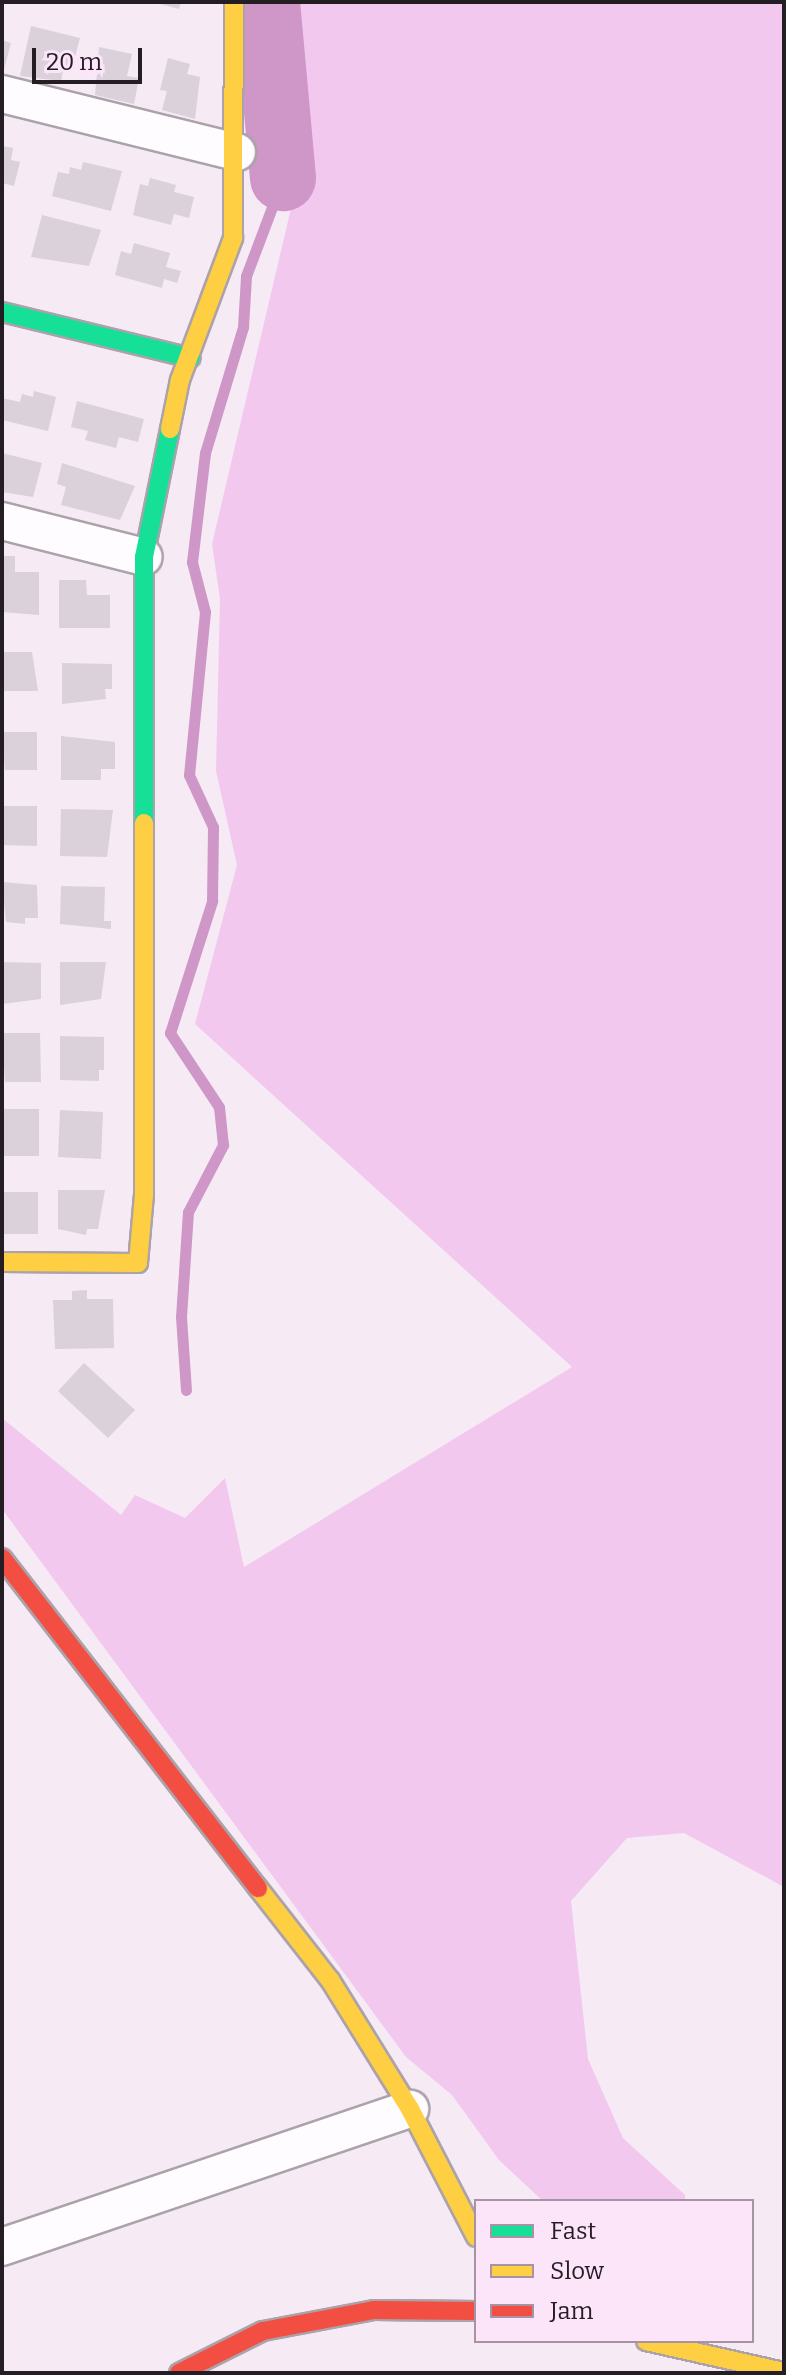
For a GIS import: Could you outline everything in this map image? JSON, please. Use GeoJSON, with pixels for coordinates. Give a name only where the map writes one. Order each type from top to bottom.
{"type":"FeatureCollection","features":[{"type":"Feature","properties":{"kind":"street"},"geometry":{"type":"LineString","coordinates":[[2,1262],[138,1263],[144,1195],[144,557],[180,380],[233,238],[237,152],[234,2]]}},
{"type":"Feature","properties":{"kind":"street"},"geometry":{"type":"LineString","coordinates":[[2,94],[237,152]]}},
{"type":"Feature","properties":{"kind":"street"},"geometry":{"type":"LineString","coordinates":[[2,312],[190,358]]}},
{"type":"Feature","properties":{"kind":"street"},"geometry":{"type":"LineString","coordinates":[[2,521],[144,557]]}},
{"type":"Feature","properties":{"kind":"street"},"geometry":{"type":"LineString","coordinates":[[2,1558],[330,1980],[410,2109],[474,2233]]}},
{"type":"Feature","properties":{"kind":"street"},"geometry":{"type":"LineString","coordinates":[[2,2247],[410,2109]]}},
{"type":"Feature","properties":{"kind":"street"},"geometry":{"type":"LineString","coordinates":[[179,2373],[263,2331],[374,2310],[474,2311]]}},
{"type":"Feature","properties":{"kind":"street"},"geometry":{"type":"LineString","coordinates":[[655,2343],[784,2372]]}},
{"type":"Feature","properties":{"kind":"shaded area"},"geometry":{"type":"Polygon","coordinates":[[[287,2],[784,2],[784,1887],[684,1833],[627,1838],[571,1901],[588,2059],[623,2138],[685,2195],[685,2199],[541,2199],[499,2160],[452,2095],[406,2057],[2,1509],[2,1418],[121,1515],[135,1495],[185,1518],[225,1478],[244,1567],[572,1367],[195,1024],[237,865],[216,771],[220,599],[212,544],[301,166],[287,2]]]}},
{"type":"Feature","properties":{"kind":"building"},"geometry":{"type":"Polygon","coordinates":[[[153,2],[181,2],[179,9],[153,2]]]}},
{"type":"Feature","properties":{"kind":"building"},"geometry":{"type":"Polygon","coordinates":[[[31,26],[80,38],[72,68],[64,66],[61,81],[20,76],[31,26]]]}},
{"type":"Feature","properties":{"kind":"building"},"geometry":{"type":"Polygon","coordinates":[[[2,40],[11,43],[3,73],[2,73],[2,40]]]}},
{"type":"Feature","properties":{"kind":"building"},"geometry":{"type":"Polygon","coordinates":[[[99,47],[132,54],[127,76],[139,78],[134,104],[95,95],[99,47]]]}},
{"type":"Feature","properties":{"kind":"building"},"geometry":{"type":"Polygon","coordinates":[[[168,58],[190,64],[187,74],[200,77],[195,119],[162,110],[167,91],[160,90],[168,58]]]}},
{"type":"Feature","properties":{"kind":"building"},"geometry":{"type":"Polygon","coordinates":[[[2,146],[13,148],[11,160],[20,162],[14,186],[2,183],[2,146]]]}},
{"type":"Feature","properties":{"kind":"building"},"geometry":{"type":"Polygon","coordinates":[[[83,162],[122,171],[111,211],[52,196],[58,172],[69,174],[70,167],[81,170],[83,162]]]}},
{"type":"Feature","properties":{"kind":"building"},"geometry":{"type":"Polygon","coordinates":[[[150,178],[176,185],[174,192],[194,197],[189,218],[174,214],[171,225],[133,215],[140,184],[148,186],[150,178]]]}},
{"type":"Feature","properties":{"kind":"building"},"geometry":{"type":"Polygon","coordinates":[[[42,215],[101,230],[89,266],[31,257],[42,215]]]}},
{"type":"Feature","properties":{"kind":"building"},"geometry":{"type":"Polygon","coordinates":[[[134,243],[170,253],[166,267],[181,271],[177,283],[164,279],[162,288],[115,275],[121,251],[131,254],[134,243]]]}},
{"type":"Feature","properties":{"kind":"building"},"geometry":{"type":"Polygon","coordinates":[[[34,391],[56,397],[48,431],[2,420],[2,398],[20,402],[22,394],[33,397],[34,391]]]}},
{"type":"Feature","properties":{"kind":"building"},"geometry":{"type":"Polygon","coordinates":[[[77,401],[144,419],[138,442],[119,437],[116,448],[85,440],[88,431],[71,427],[77,401]]]}},
{"type":"Feature","properties":{"kind":"building"},"geometry":{"type":"Polygon","coordinates":[[[2,453],[42,463],[33,497],[2,492],[2,453]]]}},
{"type":"Feature","properties":{"kind":"building"},"geometry":{"type":"Polygon","coordinates":[[[62,463],[135,486],[120,520],[61,505],[66,487],[57,484],[62,463]]]}},
{"type":"Feature","properties":{"kind":"building"},"geometry":{"type":"Polygon","coordinates":[[[2,556],[15,556],[15,572],[39,572],[39,615],[2,612],[2,556]]]}},
{"type":"Feature","properties":{"kind":"building"},"geometry":{"type":"Polygon","coordinates":[[[59,580],[86,580],[87,595],[110,595],[110,628],[59,628],[59,580]]]}},
{"type":"Feature","properties":{"kind":"building"},"geometry":{"type":"Polygon","coordinates":[[[2,652],[32,652],[38,691],[2,691],[2,652]]]}},
{"type":"Feature","properties":{"kind":"building"},"geometry":{"type":"Polygon","coordinates":[[[62,663],[112,664],[112,689],[105,689],[106,699],[62,704],[62,663]]]}},
{"type":"Feature","properties":{"kind":"building"},"geometry":{"type":"Polygon","coordinates":[[[2,732],[37,732],[37,770],[5,770],[2,732]]]}},
{"type":"Feature","properties":{"kind":"building"},"geometry":{"type":"Polygon","coordinates":[[[61,736],[115,742],[115,769],[101,769],[101,780],[61,780],[61,736]]]}},
{"type":"Feature","properties":{"kind":"building"},"geometry":{"type":"Polygon","coordinates":[[[2,806],[37,806],[37,846],[2,845],[2,806]]]}},
{"type":"Feature","properties":{"kind":"building"},"geometry":{"type":"Polygon","coordinates":[[[61,809],[113,810],[107,857],[60,856],[61,809]]]}},
{"type":"Feature","properties":{"kind":"building"},"geometry":{"type":"Polygon","coordinates":[[[2,882],[37,885],[38,918],[25,918],[25,924],[6,922],[2,882]]]}},
{"type":"Feature","properties":{"kind":"building"},"geometry":{"type":"Polygon","coordinates":[[[61,886],[105,887],[104,921],[111,921],[111,929],[60,924],[61,886]]]}},
{"type":"Feature","properties":{"kind":"building"},"geometry":{"type":"Polygon","coordinates":[[[2,962],[41,963],[41,999],[2,1004],[2,962]]]}},
{"type":"Feature","properties":{"kind":"building"},"geometry":{"type":"Polygon","coordinates":[[[60,962],[106,962],[101,999],[60,1005],[60,962]]]}},
{"type":"Feature","properties":{"kind":"building"},"geometry":{"type":"Polygon","coordinates":[[[2,1033],[40,1033],[41,1082],[5,1082],[2,1033]]]}},
{"type":"Feature","properties":{"kind":"building"},"geometry":{"type":"Polygon","coordinates":[[[60,1036],[104,1037],[104,1070],[99,1070],[99,1081],[60,1080],[60,1036]]]}},
{"type":"Feature","properties":{"kind":"building"},"geometry":{"type":"Polygon","coordinates":[[[2,1109],[39,1109],[39,1156],[2,1156],[2,1109]]]}},
{"type":"Feature","properties":{"kind":"building"},"geometry":{"type":"Polygon","coordinates":[[[60,1110],[103,1112],[101,1159],[58,1157],[60,1110]]]}},
{"type":"Feature","properties":{"kind":"building"},"geometry":{"type":"Polygon","coordinates":[[[58,1190],[105,1190],[98,1229],[87,1229],[86,1235],[58,1229],[58,1190]]]}},
{"type":"Feature","properties":{"kind":"building"},"geometry":{"type":"Polygon","coordinates":[[[2,1192],[38,1192],[38,1234],[2,1234],[2,1192]]]}},
{"type":"Feature","properties":{"kind":"building"},"geometry":{"type":"Polygon","coordinates":[[[87,1290],[87,1299],[113,1299],[114,1348],[55,1349],[53,1300],[72,1300],[72,1291],[87,1290]]]}},
{"type":"Feature","properties":{"kind":"building"},"geometry":{"type":"Polygon","coordinates":[[[84,1363],[135,1410],[108,1438],[58,1391],[84,1363]]]}},
{"type":"Feature","properties":{"kind":"waterway"},"geometry":{"type":"LineString","coordinates":[[267,2],[283,178]]}},
{"type":"Feature","properties":{"kind":"waterway"},"geometry":{"type":"LineString","coordinates":[[186,1390],[181,1317],[188,1212],[223,1145],[219,1107],[170,1033],[212,901],[213,827],[189,775],[205,612],[192,562],[205,453],[243,327],[246,276],[283,178]]}},
{"type":"Feature","properties":{"kind":"traffic: fast"},"geometry":{"type":"LineString","coordinates":[[2,312],[190,358]]}},
{"type":"Feature","properties":{"kind":"traffic: fast"},"geometry":{"type":"LineString","coordinates":[[144,823],[144,557],[170,429]]}},
{"type":"Feature","properties":{"kind":"traffic: slow"},"geometry":{"type":"LineString","coordinates":[[170,429],[180,380],[233,238],[234,2]]}},
{"type":"Feature","properties":{"kind":"traffic: slow"},"geometry":{"type":"LineString","coordinates":[[2,1262],[138,1263],[144,1195],[144,823]]}},
{"type":"Feature","properties":{"kind":"traffic: slow"},"geometry":{"type":"LineString","coordinates":[[258,1888],[330,1980],[410,2109],[474,2233]]}},
{"type":"Feature","properties":{"kind":"traffic: slow"},"geometry":{"type":"LineString","coordinates":[[655,2343],[784,2372]]}},
{"type":"Feature","properties":{"kind":"traffic: jam"},"geometry":{"type":"LineString","coordinates":[[2,1558],[258,1888]]}},
{"type":"Feature","properties":{"kind":"traffic: jam"},"geometry":{"type":"LineString","coordinates":[[179,2373],[263,2331],[374,2310],[474,2311]]}}]}
